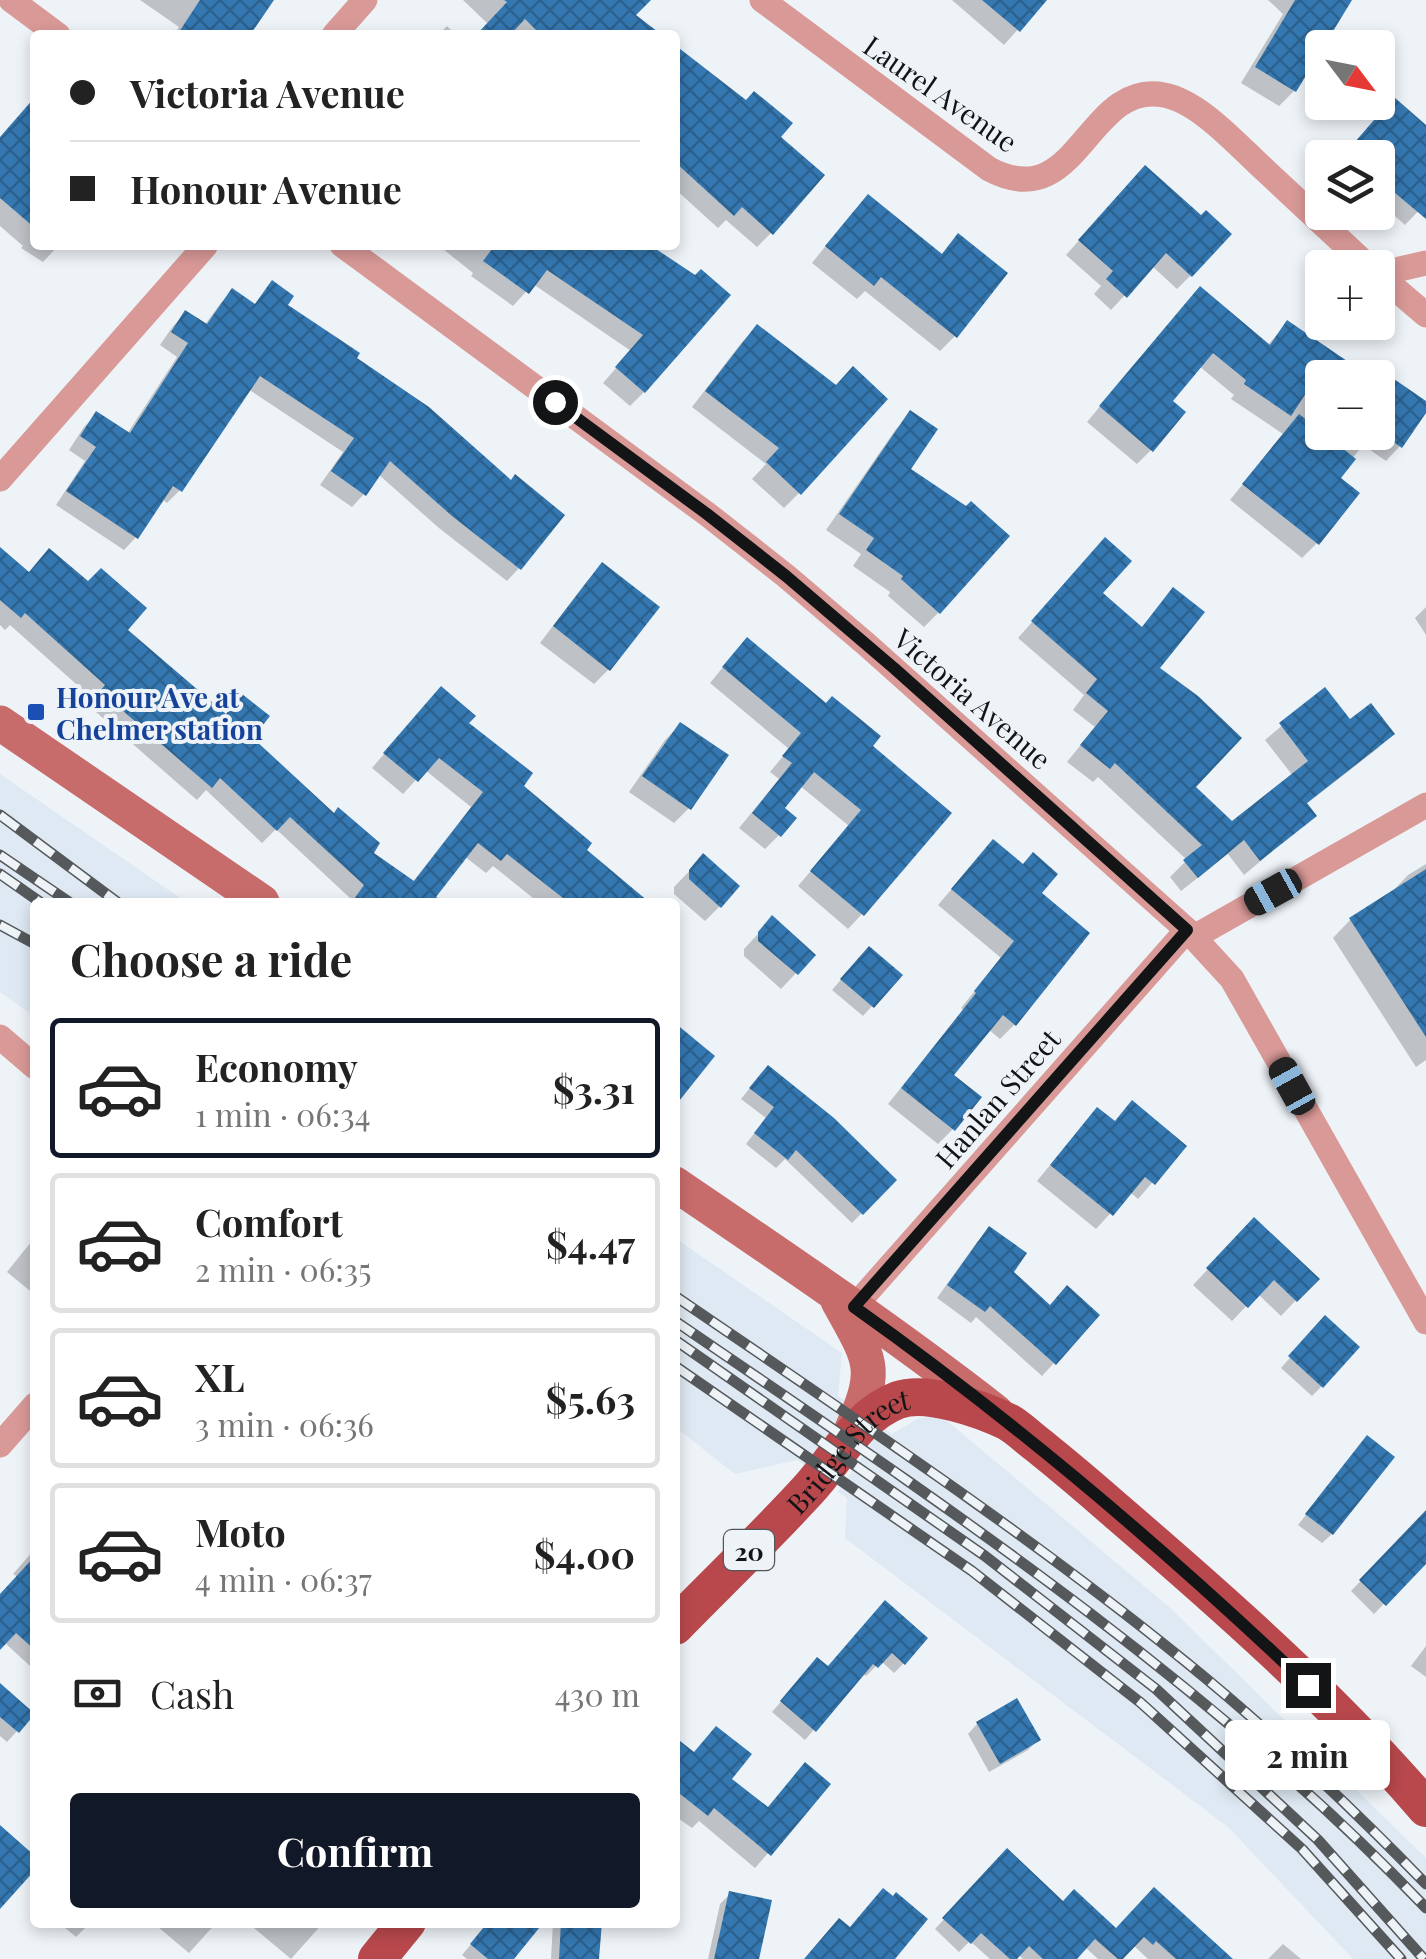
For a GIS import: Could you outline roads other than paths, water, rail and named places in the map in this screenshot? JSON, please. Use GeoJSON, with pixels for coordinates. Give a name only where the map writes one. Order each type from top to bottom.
{"type":"FeatureCollection","features":[{"type":"Feature","properties":{"kind":"main road"},"geometry":{"type":"LineString","coordinates":[[0,723],[256,898]]}},
{"type":"Feature","properties":{"kind":"main road"},"geometry":{"type":"LineString","coordinates":[[680,1187],[844,1299],[1010,1423]]}},
{"type":"Feature","properties":{"kind":"main road"},"geometry":{"type":"LineString","coordinates":[[844,1299],[870,1366],[866,1393],[849,1436]]}},
{"type":"Feature","properties":{"kind":"main road","name":"Bridge Street"},"geometry":{"type":"LineString","coordinates":[[680,1621],[808,1491],[849,1436],[882,1409],[912,1397],[939,1399],[1010,1423]]}},
{"type":"Feature","properties":{"kind":"main road","name":"20"},"geometry":{"type":"LineString","coordinates":[[1010,1423],[1216,1600],[1360,1735],[1426,1808]]}},
{"type":"Feature","properties":{"kind":"main road"},"geometry":{"type":"LineString","coordinates":[[377,1959],[402,1928]]}},
{"type":"Feature","properties":{"kind":"street"},"geometry":{"type":"LineString","coordinates":[[11,0],[51,30]]}},
{"type":"Feature","properties":{"kind":"street"},"geometry":{"type":"LineString","coordinates":[[338,30],[365,0]]}},
{"type":"Feature","properties":{"kind":"street","name":"Laurel Avenue"},"geometry":{"type":"LineString","coordinates":[[762,0],[1001,175],[1026,180],[1048,175],[1111,112],[1132,98],[1155,94],[1178,100],[1216,126],[1350,250]]}},
{"type":"Feature","properties":{"kind":"street"},"geometry":{"type":"LineString","coordinates":[[0,479],[202,250]]}},
{"type":"Feature","properties":{"kind":"street","name":"Victoria Avenue"},"geometry":{"type":"LineString","coordinates":[[349,250],[786,576],[1190,933],[1232,979],[1426,1322]]}},
{"type":"Feature","properties":{"kind":"street"},"geometry":{"type":"LineString","coordinates":[[1395,270],[1426,263]]}},
{"type":"Feature","properties":{"kind":"street"},"geometry":{"type":"LineString","coordinates":[[1395,289],[1426,315]]}},
{"type":"Feature","properties":{"kind":"street","name":"Hanlan Street"},"geometry":{"type":"LineString","coordinates":[[844,1299],[1190,933],[1426,805]]}},
{"type":"Feature","properties":{"kind":"street"},"geometry":{"type":"LineString","coordinates":[[0,1038],[30,1063]]}},
{"type":"Feature","properties":{"kind":"street"},"geometry":{"type":"LineString","coordinates":[[0,1445],[30,1411]]}},
{"type":"Feature","properties":{"kind":"railway"},"geometry":{"type":"LineString","coordinates":[[0,815],[112,898]]}},
{"type":"Feature","properties":{"kind":"railway"},"geometry":{"type":"LineString","coordinates":[[0,855],[63,898]]}},
{"type":"Feature","properties":{"kind":"railway"},"geometry":{"type":"LineString","coordinates":[[0,874],[34,898]]}},
{"type":"Feature","properties":{"kind":"railway"},"geometry":{"type":"LineString","coordinates":[[0,925],[30,941]]}},
{"type":"Feature","properties":{"kind":"railway"},"geometry":{"type":"LineString","coordinates":[[680,1299],[932,1472],[1120,1610],[1276,1739],[1426,1884]]}},
{"type":"Feature","properties":{"kind":"railway"},"geometry":{"type":"LineString","coordinates":[[680,1324],[970,1525],[1161,1668],[1253,1744],[1426,1908]]}},
{"type":"Feature","properties":{"kind":"railway"},"geometry":{"type":"LineString","coordinates":[[680,1343],[985,1556],[1156,1689],[1318,1840],[1424,1959]]}},
{"type":"Feature","properties":{"kind":"railway"},"geometry":{"type":"LineString","coordinates":[[680,1369],[972,1571],[1141,1703],[1302,1849],[1401,1959]]}},
{"type":"Feature","properties":{"kind":"place","name":"Honour Ave at Chelmer station"},"geometry":{"type":"Point","coordinates":[36,712]}}]}
